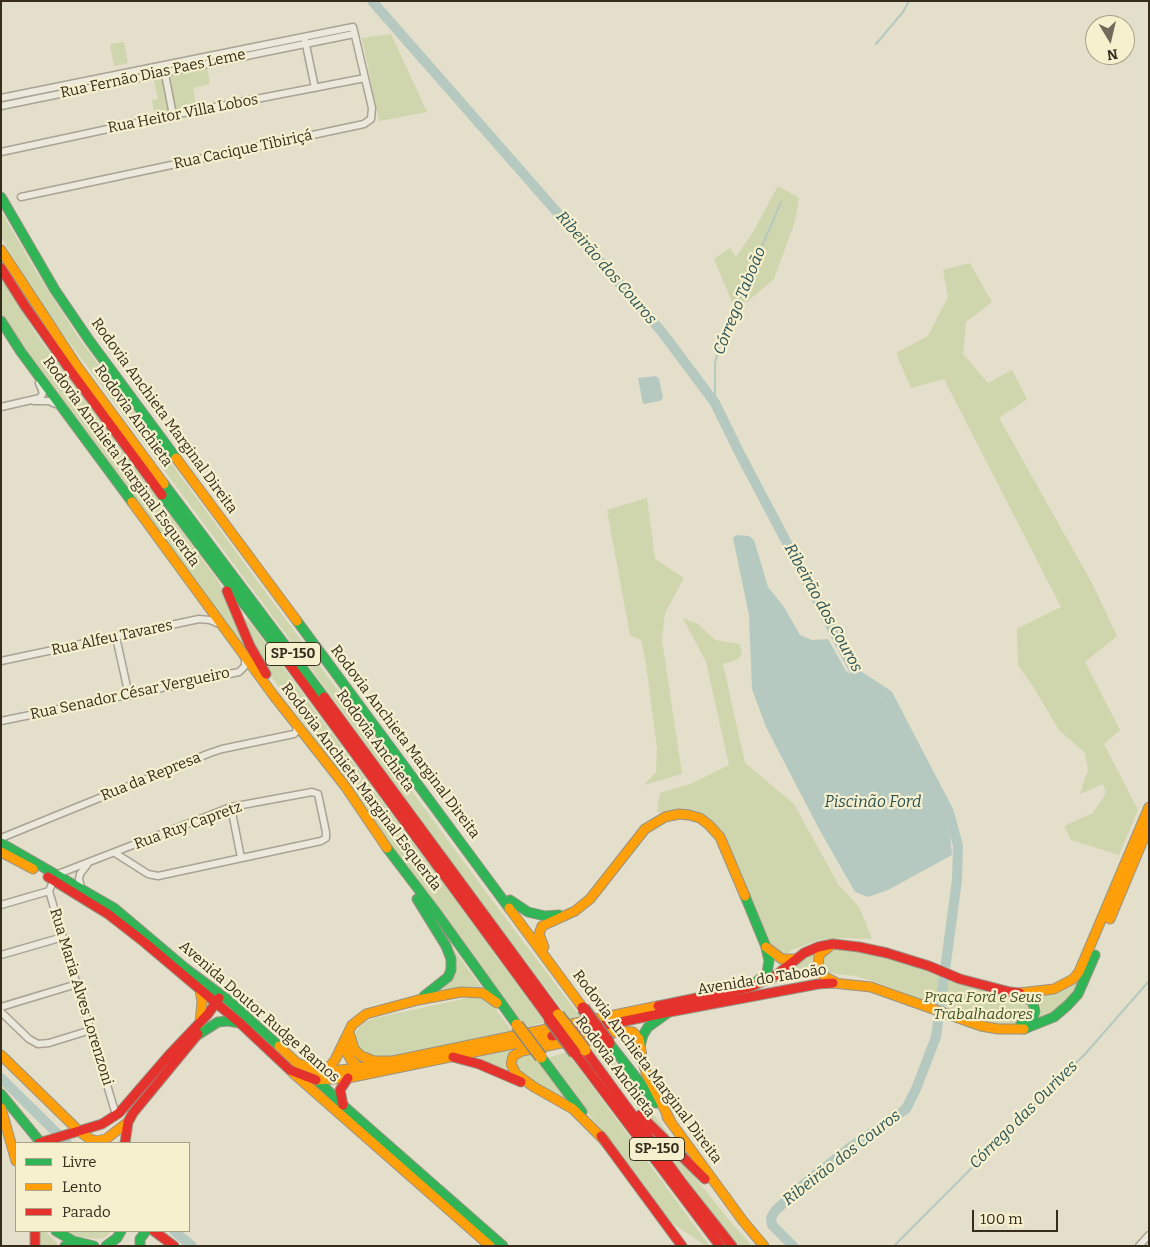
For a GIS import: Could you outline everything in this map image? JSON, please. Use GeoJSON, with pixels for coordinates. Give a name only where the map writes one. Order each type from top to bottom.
{"type":"FeatureCollection","features":[{"type":"Feature","properties":{"kind":"main road","name":"Rodovia Anchieta Marginal Direita"},"geometry":{"type":"LineString","coordinates":[[1,197],[55,290],[90,340],[416,784],[583,1008],[671,1122],[743,1221],[764,1246]]}},
{"type":"Feature","properties":{"kind":"main road","name":"Rodovia Anchieta"},"geometry":{"type":"LineString","coordinates":[[1,250],[77,366],[291,651],[553,1016]]}},
{"type":"Feature","properties":{"kind":"main road","name":"Rodovia Anchieta"},"geometry":{"type":"LineString","coordinates":[[1,268],[70,370],[221,575],[580,1051],[720,1246]]}},
{"type":"Feature","properties":{"kind":"main road","name":"Rodovia Anchieta Marginal Esquerda"},"geometry":{"type":"LineString","coordinates":[[1,321],[21,352],[244,655],[345,786],[384,844],[435,911],[517,1026],[682,1246]]}},
{"type":"Feature","properties":{"kind":"main road"},"geometry":{"type":"LineString","coordinates":[[221,575],[250,646],[286,709]]}},
{"type":"Feature","properties":{"kind":"main road","name":"Avenida do Taboão"},"geometry":{"type":"LineString","coordinates":[[320,1076],[750,987],[770,979],[796,959],[818,947],[833,944],[887,953],[929,966],[960,979],[1010,992],[1023,993],[1054,989],[1073,979],[1079,972],[1149,807]]}},
{"type":"Feature","properties":{"kind":"main road"},"geometry":{"type":"LineString","coordinates":[[567,985],[544,948],[539,934],[540,930],[546,923],[581,907],[594,896],[646,829],[665,817],[679,814],[700,818],[720,837],[766,947],[769,961],[767,973],[750,987]]}},
{"type":"Feature","properties":{"kind":"main road"},"geometry":{"type":"LineString","coordinates":[[1023,993],[1034,1006],[1035,1021],[1054,1016],[1068,1006],[1078,994],[1149,826]]}},
{"type":"Feature","properties":{"kind":"main road","name":"Avenida Doutor Rudge Ramos"},"geometry":{"type":"LineString","coordinates":[[1,843],[55,882],[81,888],[114,908],[185,968],[293,1066],[503,1246]]}},
{"type":"Feature","properties":{"kind":"main road"},"geometry":{"type":"LineString","coordinates":[[384,844],[451,956],[452,965],[448,976],[441,984],[418,1000]]}},
{"type":"Feature","properties":{"kind":"main road","name":"Avenida Doutor Rudge Ramos"},"geometry":{"type":"LineString","coordinates":[[1,852],[108,914],[200,989],[222,1001],[240,1023],[293,1066]]}},
{"type":"Feature","properties":{"kind":"main road"},"geometry":{"type":"LineString","coordinates":[[495,888],[528,912],[545,916],[566,915]]}},
{"type":"Feature","properties":{"kind":"main road"},"geometry":{"type":"LineString","coordinates":[[833,944],[825,948],[819,955],[818,968],[825,977],[839,983]]}},
{"type":"Feature","properties":{"kind":"main road"},"geometry":{"type":"LineString","coordinates":[[766,947],[782,959],[796,959]]}},
{"type":"Feature","properties":{"kind":"main road","name":"Avenida do Taboão"},"geometry":{"type":"LineString","coordinates":[[293,1066],[310,1069],[320,1076],[348,1078],[797,987],[839,983],[871,987],[981,1026],[1006,1030],[1035,1021]]}},
{"type":"Feature","properties":{"kind":"main road"},"geometry":{"type":"LineString","coordinates":[[200,989],[202,1004],[200,1023]]}},
{"type":"Feature","properties":{"kind":"main road"},"geometry":{"type":"LineString","coordinates":[[320,1076],[333,1064],[356,1021],[366,1014],[418,1000],[461,992],[479,992],[489,996],[508,1012]]}},
{"type":"Feature","properties":{"kind":"main road"},"geometry":{"type":"LineString","coordinates":[[1,1094],[42,1142],[102,1124],[131,1102],[170,1054],[222,1001]]}},
{"type":"Feature","properties":{"kind":"main road"},"geometry":{"type":"LineString","coordinates":[[1,1055],[76,1131],[90,1139],[101,1140],[113,1135],[128,1122],[141,1101],[196,1036],[222,1001]]}},
{"type":"Feature","properties":{"kind":"main road"},"geometry":{"type":"LineString","coordinates":[[640,1046],[643,1035],[648,1027],[669,1012]]}},
{"type":"Feature","properties":{"kind":"main road"},"geometry":{"type":"LineString","coordinates":[[196,1036],[218,1022],[240,1023]]}},
{"type":"Feature","properties":{"kind":"main road"},"geometry":{"type":"LineString","coordinates":[[534,1087],[513,1069],[511,1061],[517,1053],[625,1030],[631,1031],[636,1035],[647,1075],[671,1122]]}},
{"type":"Feature","properties":{"kind":"main road"},"geometry":{"type":"LineString","coordinates":[[347,1036],[354,1049],[361,1056],[374,1061],[391,1061]]}},
{"type":"Feature","properties":{"kind":"main road"},"geometry":{"type":"LineString","coordinates":[[347,1036],[348,1055],[359,1068],[370,1073]]}},
{"type":"Feature","properties":{"kind":"main road","name":"Rodovia Anchieta"},"geometry":{"type":"LineString","coordinates":[[580,1051],[610,1084],[682,1184],[732,1246]]}},
{"type":"Feature","properties":{"kind":"main road"},"geometry":{"type":"LineString","coordinates":[[453,1057],[478,1064],[534,1087],[573,1109],[605,1142]]}},
{"type":"Feature","properties":{"kind":"main road","name":"Avenida Doutor Rudge Ramos"},"geometry":{"type":"LineString","coordinates":[[320,1076],[344,1110],[490,1246]]}},
{"type":"Feature","properties":{"kind":"main road"},"geometry":{"type":"LineString","coordinates":[[344,1110],[340,1090],[348,1078]]}},
{"type":"Feature","properties":{"kind":"main road"},"geometry":{"type":"LineString","coordinates":[[610,1084],[643,1119],[683,1156],[743,1221]]}},
{"type":"Feature","properties":{"kind":"main road"},"geometry":{"type":"LineString","coordinates":[[1,1108],[15,1157]]}},
{"type":"Feature","properties":{"kind":"main road"},"geometry":{"type":"LineString","coordinates":[[125,1142],[128,1122]]}},
{"type":"Feature","properties":{"kind":"main road"},"geometry":{"type":"LineString","coordinates":[[34,1232],[35,1246]]}},
{"type":"Feature","properties":{"kind":"main road"},"geometry":{"type":"LineString","coordinates":[[58,1232],[73,1241],[90,1246]]}},
{"type":"Feature","properties":{"kind":"main road"},"geometry":{"type":"LineString","coordinates":[[106,1246],[117,1238],[121,1232]]}},
{"type":"Feature","properties":{"kind":"main road"},"geometry":{"type":"LineString","coordinates":[[140,1246],[140,1239],[145,1232]]}},
{"type":"Feature","properties":{"kind":"main road"},"geometry":{"type":"LineString","coordinates":[[155,1232],[174,1246]]}},
{"type":"Feature","properties":{"kind":"main road"},"geometry":{"type":"LineString","coordinates":[[65,1246],[94,1246]]}},
{"type":"Feature","properties":{"kind":"street","name":"Rua Fernão Dias Paes Leme"},"geometry":{"type":"LineString","coordinates":[[1,98],[353,30]]}},
{"type":"Feature","properties":{"kind":"street","name":"Rua Cacique Tibiriçá"},"geometry":{"type":"LineString","coordinates":[[20,197],[364,124],[371,119],[372,114],[353,30]]}},
{"type":"Feature","properties":{"kind":"street"},"geometry":{"type":"LineString","coordinates":[[305,40],[315,88]]}},
{"type":"Feature","properties":{"kind":"street","name":"Rua Fernão Dias Paes Leme"},"geometry":{"type":"LineString","coordinates":[[1,106],[164,68]]}},
{"type":"Feature","properties":{"kind":"street"},"geometry":{"type":"LineString","coordinates":[[164,68],[173,115]]}},
{"type":"Feature","properties":{"kind":"street","name":"Rua Heitor Villa Lobos"},"geometry":{"type":"LineString","coordinates":[[1,152],[173,115],[365,78]]}},
{"type":"Feature","properties":{"kind":"street"},"geometry":{"type":"LineString","coordinates":[[1,407],[30,401],[42,396],[43,390],[21,352]]}},
{"type":"Feature","properties":{"kind":"street"},"geometry":{"type":"LineString","coordinates":[[30,401],[52,402],[70,417]]}},
{"type":"Feature","properties":{"kind":"street","name":"Rua Alfeu Tavares"},"geometry":{"type":"LineString","coordinates":[[1,661],[199,619],[210,620],[222,625]]}},
{"type":"Feature","properties":{"kind":"street"},"geometry":{"type":"LineString","coordinates":[[116,637],[129,696]]}},
{"type":"Feature","properties":{"kind":"street","name":"Rua Senador César Vergueiro"},"geometry":{"type":"LineString","coordinates":[[1,720],[129,696],[239,672],[245,666],[244,655]]}},
{"type":"Feature","properties":{"kind":"street","name":"Rua da Represa"},"geometry":{"type":"LineString","coordinates":[[1,838],[210,753],[294,734],[297,724]]}},
{"type":"Feature","properties":{"kind":"street","name":"Rua Ruy Capretz"},"geometry":{"type":"LineString","coordinates":[[1,906],[55,882],[87,864],[231,806],[317,792],[326,836],[324,840],[241,858]]}},
{"type":"Feature","properties":{"kind":"street"},"geometry":{"type":"LineString","coordinates":[[115,853],[154,876],[241,858],[231,806]]}},
{"type":"Feature","properties":{"kind":"street"},"geometry":{"type":"LineString","coordinates":[[81,888],[80,874],[87,864]]}},
{"type":"Feature","properties":{"kind":"street","name":"Rua Maria Alves Lorenzoni"},"geometry":{"type":"LineString","coordinates":[[55,882],[63,937],[116,1115]]}},
{"type":"Feature","properties":{"kind":"street"},"geometry":{"type":"LineString","coordinates":[[1,955],[63,937]]}},
{"type":"Feature","properties":{"kind":"street"},"geometry":{"type":"LineString","coordinates":[[1,1007],[77,984]]}},
{"type":"Feature","properties":{"kind":"street"},"geometry":{"type":"LineString","coordinates":[[1,1012],[29,1039],[38,1044],[49,1043],[91,1030]]}},
{"type":"Feature","properties":{"kind":"street"},"geometry":{"type":"LineString","coordinates":[[1139,1246],[1149,1236]]}},
{"type":"Feature","properties":{"kind":"green space"},"geometry":{"type":"Polygon","coordinates":[[[391,34],[427,112],[379,121],[362,38],[391,34]]]}},
{"type":"Feature","properties":{"kind":"green space"},"geometry":{"type":"Polygon","coordinates":[[[124,42],[128,63],[114,66],[110,44],[124,42]]]}},
{"type":"Feature","properties":{"kind":"green space"},"geometry":{"type":"Polygon","coordinates":[[[207,66],[210,84],[193,88],[196,107],[155,115],[152,100],[158,99],[153,76],[207,66]]]}},
{"type":"Feature","properties":{"kind":"green space"},"geometry":{"type":"Polygon","coordinates":[[[778,186],[799,198],[795,221],[774,279],[747,302],[732,302],[714,259],[730,248],[736,257],[753,232],[778,186]]]}},
{"type":"Feature","properties":{"kind":"green space"},"geometry":{"type":"Polygon","coordinates":[[[1,211],[76,334],[486,892],[672,1139],[642,1114],[497,924],[299,652],[55,323],[1,237],[1,211]]]}},
{"type":"Feature","properties":{"kind":"green space"},"geometry":{"type":"Polygon","coordinates":[[[970,263],[992,302],[966,322],[963,354],[988,383],[1012,370],[1027,399],[999,418],[1093,585],[1117,636],[1085,662],[1120,730],[1104,744],[1138,810],[1119,855],[1071,840],[1064,826],[1093,813],[1106,793],[1103,784],[1080,794],[1088,770],[1085,753],[1059,730],[1018,665],[1017,629],[1061,607],[944,379],[911,388],[896,353],[928,336],[948,297],[943,270],[970,263]]]}},
{"type":"Feature","properties":{"kind":"green space"},"geometry":{"type":"Polygon","coordinates":[[[1,277],[36,334],[219,582],[260,669],[14,333],[1,312],[1,277]]]}},
{"type":"Feature","properties":{"kind":"green space"},"geometry":{"type":"Polygon","coordinates":[[[647,498],[655,559],[684,578],[665,613],[662,640],[682,774],[644,785],[656,772],[657,748],[646,664],[641,640],[630,635],[607,510],[647,498]]]}},
{"type":"Feature","properties":{"kind":"green space"},"geometry":{"type":"Polygon","coordinates":[[[246,618],[545,1022],[527,1027],[519,1018],[375,826],[271,676],[244,619],[246,618]]]}},
{"type":"Feature","properties":{"kind":"green space"},"geometry":{"type":"Polygon","coordinates":[[[683,618],[698,624],[715,640],[740,644],[742,655],[736,660],[723,664],[745,763],[794,804],[838,884],[859,907],[872,939],[844,938],[819,940],[792,950],[783,956],[771,947],[722,830],[702,815],[687,810],[657,812],[660,793],[693,783],[729,765],[706,662],[683,618]]]}},
{"type":"Feature","properties":{"kind":"green space"},"geometry":{"type":"Polygon","coordinates":[[[446,939],[485,992],[441,993],[447,983],[446,939]]]}},
{"type":"Feature","properties":{"kind":"green space"},"geometry":{"type":"Polygon","coordinates":[[[818,949],[812,961],[813,968],[819,976],[763,986],[818,949]]]}},
{"type":"Feature","properties":{"kind":"green space","name":"Praça Ford e Seus Trabalhadores"},"geometry":{"type":"Polygon","coordinates":[[[837,949],[889,958],[975,988],[1025,999],[1028,1001],[1032,1013],[1015,1025],[1009,1026],[975,1021],[882,984],[855,976],[828,973],[824,971],[821,958],[829,950],[837,949]]]}},
{"type":"Feature","properties":{"kind":"green space","name":"Praça Ford e Seus Trabalhadores"},"geometry":{"type":"Polygon","coordinates":[[[1085,972],[1078,987],[1059,1010],[1036,1020],[1041,1009],[1034,995],[1085,972]]]}},
{"type":"Feature","properties":{"kind":"green space"},"geometry":{"type":"Polygon","coordinates":[[[468,998],[482,998],[494,1007],[513,1032],[385,1058],[364,1055],[354,1038],[358,1028],[365,1022],[375,1018],[468,998]]]}},
{"type":"Feature","properties":{"kind":"green space"},"geometry":{"type":"Polygon","coordinates":[[[622,1036],[632,1040],[640,1068],[618,1039],[622,1036]]]}},
{"type":"Feature","properties":{"kind":"green space"},"geometry":{"type":"Polygon","coordinates":[[[527,1047],[509,1053],[507,1056],[504,1065],[511,1076],[479,1057],[527,1047]]]}},
{"type":"Feature","properties":{"kind":"green space"},"geometry":{"type":"Polygon","coordinates":[[[567,1052],[710,1246],[706,1246],[669,1221],[547,1058],[567,1052]]]}},
{"type":"Feature","properties":{"kind":"green space"},"geometry":{"type":"Polygon","coordinates":[[[531,1054],[569,1104],[515,1067],[517,1058],[531,1054]]]}},
{"type":"Feature","properties":{"kind":"green space"},"geometry":{"type":"Polygon","coordinates":[[[661,1144],[684,1164],[752,1246],[739,1246],[707,1207],[661,1144]]]}},
{"type":"Feature","properties":{"kind":"green space"},"geometry":{"type":"Polygon","coordinates":[[[39,1232],[46,1232],[58,1244],[51,1246],[41,1246],[39,1232]]]}},
{"type":"Feature","properties":{"kind":"green space"},"geometry":{"type":"Polygon","coordinates":[[[67,1232],[110,1232],[100,1239],[79,1237],[67,1232]]]}},
{"type":"Feature","properties":{"kind":"water"},"geometry":{"type":"Polygon","coordinates":[[[656,376],[659,379],[663,398],[660,401],[643,404],[638,378],[656,376]]]}},
{"type":"Feature","properties":{"kind":"water","name":"Piscinão Ford"},"geometry":{"type":"Polygon","coordinates":[[[737,535],[749,536],[754,540],[768,587],[784,607],[800,635],[812,640],[828,639],[846,671],[884,698],[943,809],[950,835],[952,855],[888,890],[868,897],[855,892],[819,829],[766,727],[752,689],[749,615],[733,538],[737,535]]]}},
{"type":"Feature","properties":{"kind":"waterway","name":"Ribeirão dos Couros"},"geometry":{"type":"LineString","coordinates":[[372,1],[662,332],[715,403],[856,674],[888,695],[949,812],[958,846],[957,880],[936,1037],[916,1089],[906,1109],[852,1146],[803,1185],[775,1211],[771,1218],[772,1225],[793,1246]]}},
{"type":"Feature","properties":{"kind":"waterway","name":"Córrego Taboão"},"geometry":{"type":"LineString","coordinates":[[876,44],[903,12],[909,1]]}},
{"type":"Feature","properties":{"kind":"waterway","name":"Córrego Taboão"},"geometry":{"type":"LineString","coordinates":[[715,403],[715,363],[720,344],[781,202]]}},
{"type":"Feature","properties":{"kind":"waterway","name":"Córrego das Ourives"},"geometry":{"type":"LineString","coordinates":[[894,1246],[1086,1053],[1149,981]]}},
{"type":"Feature","properties":{"kind":"waterway"},"geometry":{"type":"LineString","coordinates":[[1,1078],[66,1142]]}},
{"type":"Feature","properties":{"kind":"waterway"},"geometry":{"type":"LineString","coordinates":[[175,1232],[192,1246]]}},
{"type":"Feature","properties":{"kind":"traffic: fast"},"geometry":{"type":"LineString","coordinates":[[1,197],[55,290],[89,340],[176,458]]}},
{"type":"Feature","properties":{"kind":"traffic: fast"},"geometry":{"type":"LineString","coordinates":[[1,321],[21,352],[132,502]]}},
{"type":"Feature","properties":{"kind":"traffic: fast"},"geometry":{"type":"LineString","coordinates":[[164,484],[324,697]]}},
{"type":"Feature","properties":{"kind":"traffic: fast"},"geometry":{"type":"LineString","coordinates":[[162,495],[290,665]]}},
{"type":"Feature","properties":{"kind":"traffic: fast"},"geometry":{"type":"LineString","coordinates":[[297,621],[509,908]]}},
{"type":"Feature","properties":{"kind":"traffic: fast"},"geometry":{"type":"LineString","coordinates":[[1,843],[114,908],[185,968],[228,1000],[279,1046]]}},
{"type":"Feature","properties":{"kind":"traffic: fast"},"geometry":{"type":"LineString","coordinates":[[387,848],[517,1025]]}},
{"type":"Feature","properties":{"kind":"traffic: fast"},"geometry":{"type":"LineString","coordinates":[[745,896],[766,947],[769,961],[767,973],[750,987]]}},
{"type":"Feature","properties":{"kind":"traffic: fast"},"geometry":{"type":"LineString","coordinates":[[417,899],[446,946],[451,959],[451,970],[448,977],[424,996]]}},
{"type":"Feature","properties":{"kind":"traffic: fast"},"geometry":{"type":"LineString","coordinates":[[510,900],[528,912],[545,916],[559,915]]}},
{"type":"Feature","properties":{"kind":"traffic: fast"},"geometry":{"type":"LineString","coordinates":[[1024,1029],[1054,1017],[1068,1005],[1078,994],[1095,955]]}},
{"type":"Feature","properties":{"kind":"traffic: fast"},"geometry":{"type":"LineString","coordinates":[[1021,1024],[1033,1018],[1035,1011],[1033,1003],[1023,993]]}},
{"type":"Feature","properties":{"kind":"traffic: fast"},"geometry":{"type":"LineString","coordinates":[[640,1046],[643,1035],[648,1027],[669,1012]]}},
{"type":"Feature","properties":{"kind":"traffic: fast"},"geometry":{"type":"LineString","coordinates":[[196,1036],[218,1022],[240,1023]]}},
{"type":"Feature","properties":{"kind":"traffic: fast"},"geometry":{"type":"LineString","coordinates":[[609,1043],[656,1103]]}},
{"type":"Feature","properties":{"kind":"traffic: fast"},"geometry":{"type":"LineString","coordinates":[[541,1057],[582,1112]]}},
{"type":"Feature","properties":{"kind":"traffic: fast"},"geometry":{"type":"LineString","coordinates":[[315,1078],[347,1109],[503,1246]]}},
{"type":"Feature","properties":{"kind":"traffic: fast"},"geometry":{"type":"LineString","coordinates":[[1,1094],[40,1142]]}},
{"type":"Feature","properties":{"kind":"traffic: fast"},"geometry":{"type":"LineString","coordinates":[[58,1232],[73,1241],[94,1246]]}},
{"type":"Feature","properties":{"kind":"traffic: fast"},"geometry":{"type":"LineString","coordinates":[[106,1246],[117,1238],[120,1232]]}},
{"type":"Feature","properties":{"kind":"traffic: fast"},"geometry":{"type":"LineString","coordinates":[[140,1246],[140,1239],[145,1232]]}},
{"type":"Feature","properties":{"kind":"traffic: fast"},"geometry":{"type":"LineString","coordinates":[[65,1246],[83,1246]]}},
{"type":"Feature","properties":{"kind":"traffic: slow"},"geometry":{"type":"LineString","coordinates":[[1,250],[77,366],[164,484]]}},
{"type":"Feature","properties":{"kind":"traffic: slow"},"geometry":{"type":"LineString","coordinates":[[176,458],[297,621]]}},
{"type":"Feature","properties":{"kind":"traffic: slow"},"geometry":{"type":"LineString","coordinates":[[132,502],[274,696],[345,786],[387,848]]}},
{"type":"Feature","properties":{"kind":"traffic: slow"},"geometry":{"type":"LineString","coordinates":[[1020,993],[1054,989],[1073,979],[1079,972],[1149,807]]}},
{"type":"Feature","properties":{"kind":"traffic: slow"},"geometry":{"type":"LineString","coordinates":[[544,947],[539,934],[542,926],[575,911],[590,899],[645,829],[665,817],[679,814],[689,815],[700,818],[709,825],[720,837],[745,896]]}},
{"type":"Feature","properties":{"kind":"traffic: slow"},"geometry":{"type":"LineString","coordinates":[[1110,919],[1149,826]]}},
{"type":"Feature","properties":{"kind":"traffic: slow"},"geometry":{"type":"LineString","coordinates":[[1,852],[33,869]]}},
{"type":"Feature","properties":{"kind":"traffic: slow"},"geometry":{"type":"LineString","coordinates":[[509,908],[583,1008]]}},
{"type":"Feature","properties":{"kind":"traffic: slow"},"geometry":{"type":"LineString","coordinates":[[830,946],[819,955],[818,967],[825,977],[835,982]]}},
{"type":"Feature","properties":{"kind":"traffic: slow"},"geometry":{"type":"LineString","coordinates":[[766,947],[782,959],[796,959]]}},
{"type":"Feature","properties":{"kind":"traffic: slow"},"geometry":{"type":"LineString","coordinates":[[833,983],[871,987],[981,1026],[998,1029],[1024,1029]]}},
{"type":"Feature","properties":{"kind":"traffic: slow"},"geometry":{"type":"LineString","coordinates":[[200,989],[202,1002],[200,1023]]}},
{"type":"Feature","properties":{"kind":"traffic: slow"},"geometry":{"type":"LineString","coordinates":[[321,1072],[335,1060],[352,1025],[366,1014],[418,1000],[461,992],[483,993],[497,1003]]}},
{"type":"Feature","properties":{"kind":"traffic: slow"},"geometry":{"type":"LineString","coordinates":[[279,1046],[297,1063],[321,1072],[359,1068],[658,1006]]}},
{"type":"Feature","properties":{"kind":"traffic: slow"},"geometry":{"type":"LineString","coordinates":[[558,1015],[585,1050]]}},
{"type":"Feature","properties":{"kind":"traffic: slow"},"geometry":{"type":"LineString","coordinates":[[517,1025],[541,1057]]}},
{"type":"Feature","properties":{"kind":"traffic: slow"},"geometry":{"type":"LineString","coordinates":[[605,1141],[573,1109],[534,1087],[516,1074],[511,1064],[513,1056],[522,1051],[621,1031],[633,1032],[639,1039],[647,1075],[671,1122]]}},
{"type":"Feature","properties":{"kind":"traffic: slow"},"geometry":{"type":"LineString","coordinates":[[349,1032],[354,1049],[361,1056],[374,1061],[391,1061]]}},
{"type":"Feature","properties":{"kind":"traffic: slow"},"geometry":{"type":"LineString","coordinates":[[316,1080],[348,1078],[552,1036]]}},
{"type":"Feature","properties":{"kind":"traffic: slow"},"geometry":{"type":"LineString","coordinates":[[344,1041],[345,1049],[351,1060],[359,1068],[370,1073]]}},
{"type":"Feature","properties":{"kind":"traffic: slow"},"geometry":{"type":"LineString","coordinates":[[1,1055],[79,1131],[90,1139],[97,1141],[106,1139],[128,1122]]}},
{"type":"Feature","properties":{"kind":"traffic: slow"},"geometry":{"type":"LineString","coordinates":[[292,1072],[490,1246]]}},
{"type":"Feature","properties":{"kind":"traffic: slow"},"geometry":{"type":"LineString","coordinates":[[1,1108],[15,1157]]}},
{"type":"Feature","properties":{"kind":"traffic: slow"},"geometry":{"type":"LineString","coordinates":[[667,1117],[743,1221],[764,1246]]}},
{"type":"Feature","properties":{"kind":"traffic: jam"},"geometry":{"type":"LineString","coordinates":[[1,268],[70,370],[162,495]]}},
{"type":"Feature","properties":{"kind":"traffic: jam"},"geometry":{"type":"LineString","coordinates":[[227,591],[250,646],[266,674]]}},
{"type":"Feature","properties":{"kind":"traffic: jam"},"geometry":{"type":"LineString","coordinates":[[290,665],[549,1018]]}},
{"type":"Feature","properties":{"kind":"traffic: jam"},"geometry":{"type":"LineString","coordinates":[[324,697],[558,1015]]}},
{"type":"Feature","properties":{"kind":"traffic: jam"},"geometry":{"type":"LineString","coordinates":[[48,877],[108,914],[144,942],[240,1023],[290,1070],[316,1080]]}},
{"type":"Feature","properties":{"kind":"traffic: jam"},"geometry":{"type":"LineString","coordinates":[[658,1006],[750,987],[775,976],[804,953],[818,947],[833,944],[887,953],[929,966],[960,979],[1020,993]]}},
{"type":"Feature","properties":{"kind":"traffic: jam"},"geometry":{"type":"LineString","coordinates":[[552,1036],[669,1012],[818,984],[833,983]]}},
{"type":"Feature","properties":{"kind":"traffic: jam"},"geometry":{"type":"LineString","coordinates":[[42,1142],[102,1124],[119,1113],[170,1054],[208,1014],[219,998]]}},
{"type":"Feature","properties":{"kind":"traffic: jam"},"geometry":{"type":"LineString","coordinates":[[583,1008],[609,1043]]}},
{"type":"Feature","properties":{"kind":"traffic: jam"},"geometry":{"type":"LineString","coordinates":[[549,1018],[575,1053]]}},
{"type":"Feature","properties":{"kind":"traffic: jam"},"geometry":{"type":"LineString","coordinates":[[125,1142],[128,1122],[133,1113],[198,1034]]}},
{"type":"Feature","properties":{"kind":"traffic: jam"},"geometry":{"type":"LineString","coordinates":[[585,1050],[683,1184],[732,1246]]}},
{"type":"Feature","properties":{"kind":"traffic: jam"},"geometry":{"type":"LineString","coordinates":[[575,1053],[720,1246]]}},
{"type":"Feature","properties":{"kind":"traffic: jam"},"geometry":{"type":"LineString","coordinates":[[453,1057],[479,1064],[521,1082]]}},
{"type":"Feature","properties":{"kind":"traffic: jam"},"geometry":{"type":"LineString","coordinates":[[343,1105],[340,1090],[348,1078]]}},
{"type":"Feature","properties":{"kind":"traffic: jam"},"geometry":{"type":"LineString","coordinates":[[640,1115],[705,1179]]}},
{"type":"Feature","properties":{"kind":"traffic: jam"},"geometry":{"type":"LineString","coordinates":[[601,1136],[682,1246]]}},
{"type":"Feature","properties":{"kind":"traffic: jam"},"geometry":{"type":"LineString","coordinates":[[35,1232],[35,1246]]}},
{"type":"Feature","properties":{"kind":"traffic: jam"},"geometry":{"type":"LineString","coordinates":[[155,1232],[174,1246]]}}]}
